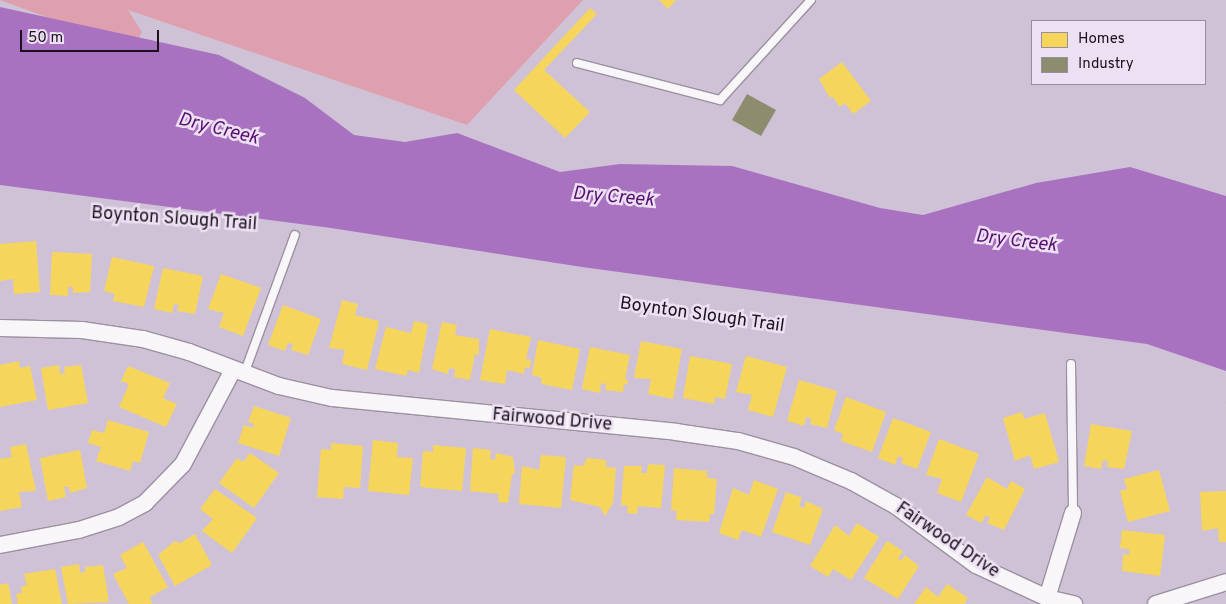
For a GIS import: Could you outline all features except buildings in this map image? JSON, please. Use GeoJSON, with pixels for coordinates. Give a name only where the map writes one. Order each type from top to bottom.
{"type":"FeatureCollection","features":[{"type":"Feature","properties":{"kind":"street","name":"Fairwood Drive"},"geometry":{"type":"LineString","coordinates":[[0,328],[82,330],[142,339],[189,352],[278,386],[350,401],[676,432],[747,444],[794,457],[850,481],[896,506],[976,565],[1047,598],[1074,604]]}},
{"type":"Feature","properties":{"kind":"street"},"geometry":{"type":"LineString","coordinates":[[0,545],[79,530],[119,517],[144,503],[183,464],[238,372]]}},
{"type":"Feature","properties":{"kind":"street"},"geometry":{"type":"LineString","coordinates":[[1047,598],[1073,513]]}},
{"type":"Feature","properties":{"kind":"street"},"geometry":{"type":"LineString","coordinates":[[1156,604],[1226,582]]}},
{"type":"Feature","properties":{"kind":"lane"},"geometry":{"type":"LineString","coordinates":[[577,63],[720,100],[811,0]]}},
{"type":"Feature","properties":{"kind":"lane"},"geometry":{"type":"LineString","coordinates":[[238,372],[295,235]]}},
{"type":"Feature","properties":{"kind":"lane"},"geometry":{"type":"LineString","coordinates":[[1071,364],[1073,513]]}},
{"type":"Feature","properties":{"kind":"path","name":"Boynton Slough Trail"},"geometry":{"type":"LineString","coordinates":[[0,208],[258,224],[339,245],[407,272],[436,278],[531,284],[666,315],[780,325],[852,345],[938,349],[1071,364],[1115,372],[1226,405]]}},
{"type":"Feature","properties":{"kind":"shaded area"},"geometry":{"type":"Polygon","coordinates":[[[0,0],[583,0],[467,125],[128,10],[142,32],[133,49],[0,0]]]}},
{"type":"Feature","properties":{"kind":"water","name":"Dry Creek"},"geometry":{"type":"Polygon","coordinates":[[[0,7],[219,55],[305,98],[354,135],[405,142],[457,133],[560,172],[620,164],[732,166],[880,208],[923,215],[1036,183],[1130,167],[1226,196],[1226,371],[1147,344],[582,267],[331,228],[0,185],[0,7]]]}}]}
